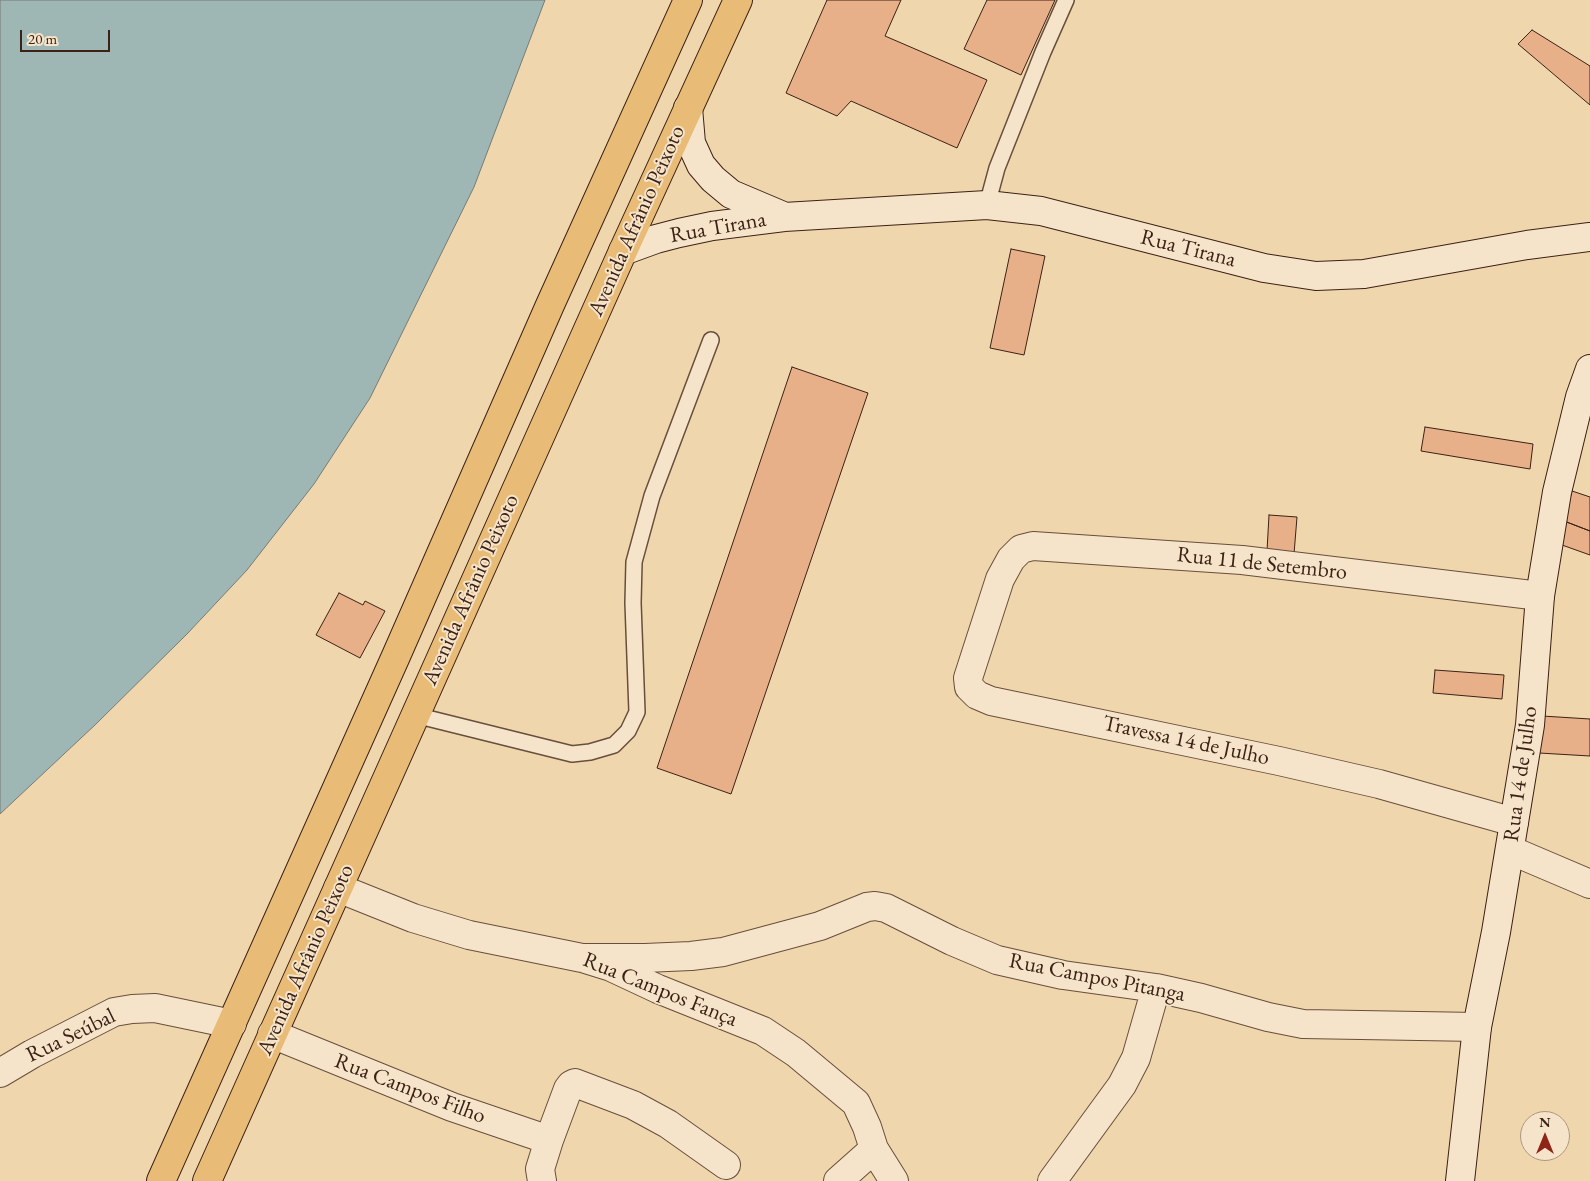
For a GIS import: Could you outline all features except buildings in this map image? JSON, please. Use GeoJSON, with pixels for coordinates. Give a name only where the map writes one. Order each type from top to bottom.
{"type":"FeatureCollection","features":[{"type":"Feature","properties":{"kind":"main road","name":"Avenida Afrânio Peixoto"},"geometry":{"type":"LineString","coordinates":[[161,1181],[400,647],[550,305],[688,0]]}},
{"type":"Feature","properties":{"kind":"main road","name":"Avenida Afrânio Peixoto"},"geometry":{"type":"LineString","coordinates":[[207,1181],[623,251],[738,0]]}},
{"type":"Feature","properties":{"kind":"street","name":"Rua Tirana"},"geometry":{"type":"LineString","coordinates":[[688,108],[691,144],[701,165],[713,179],[731,194],[784,217]]}},
{"type":"Feature","properties":{"kind":"street","name":"Rua Tirana"},"geometry":{"type":"LineString","coordinates":[[623,251],[679,232],[712,226],[784,217],[987,205],[1041,211],[1264,268],[1316,276],[1364,274],[1527,245],[1590,237]]}},
{"type":"Feature","properties":{"kind":"street","name":"Rua 14 de Julho"},"geometry":{"type":"LineString","coordinates":[[1460,1181],[1477,1027],[1496,932],[1530,725],[1540,596],[1557,492],[1580,397],[1590,369]]}},
{"type":"Feature","properties":{"kind":"street","name":"Rua 11 de Setembro"},"geometry":{"type":"LineString","coordinates":[[1000,579],[1011,559],[1021,549],[1033,546],[1242,560],[1540,596]]}},
{"type":"Feature","properties":{"kind":"street","name":"Travessa 14 de Julho"},"geometry":{"type":"LineString","coordinates":[[1000,579],[968,678],[969,687],[977,695],[991,701],[1279,761],[1379,784],[1514,822]]}},
{"type":"Feature","properties":{"kind":"street"},"geometry":{"type":"LineString","coordinates":[[1510,850],[1590,884]]}},
{"type":"Feature","properties":{"kind":"street","name":"Rua Campos Fança"},"geometry":{"type":"LineString","coordinates":[[338,888],[414,918],[469,935],[582,958],[611,967],[658,990],[763,1031],[796,1053],[856,1103],[874,1149],[894,1181]]}},
{"type":"Feature","properties":{"kind":"street","name":"Rua Campos Pitanga"},"geometry":{"type":"LineString","coordinates":[[582,958],[682,957],[723,952],[820,926],[867,907],[875,906],[886,908],[952,941],[997,960],[1062,975],[1156,988],[1201,998],[1268,1017],[1303,1024],[1477,1027]]}},
{"type":"Feature","properties":{"kind":"street"},"geometry":{"type":"LineString","coordinates":[[1052,1181],[1122,1085],[1133,1065],[1156,988]]}},
{"type":"Feature","properties":{"kind":"street","name":"Rua Seúbal"},"geometry":{"type":"LineString","coordinates":[[0,1073],[32,1054],[114,1012],[155,1008],[232,1024]]}},
{"type":"Feature","properties":{"kind":"street","name":"Rua Campos Filho"},"geometry":{"type":"LineString","coordinates":[[272,1034],[452,1107],[549,1140]]}},
{"type":"Feature","properties":{"kind":"street"},"geometry":{"type":"LineString","coordinates":[[541,1175],[549,1140],[568,1089],[571,1085],[575,1084],[633,1105],[668,1124],[726,1165]]}},
{"type":"Feature","properties":{"kind":"street"},"geometry":{"type":"LineString","coordinates":[[838,1181],[874,1149]]}},
{"type":"Feature","properties":{"kind":"lane"},"geometry":{"type":"LineString","coordinates":[[987,205],[997,168],[1042,52],[1066,0]]}},
{"type":"Feature","properties":{"kind":"lane"},"geometry":{"type":"LineString","coordinates":[[416,715],[572,754],[590,752],[614,745],[628,731],[636,712],[633,602],[634,562],[652,496],[711,340]]}},
{"type":"Feature","properties":{"kind":"water"},"geometry":{"type":"Polygon","coordinates":[[[0,0],[545,0],[474,187],[370,398],[314,484],[247,570],[187,634],[96,724],[0,814],[0,0]]]}}]}
